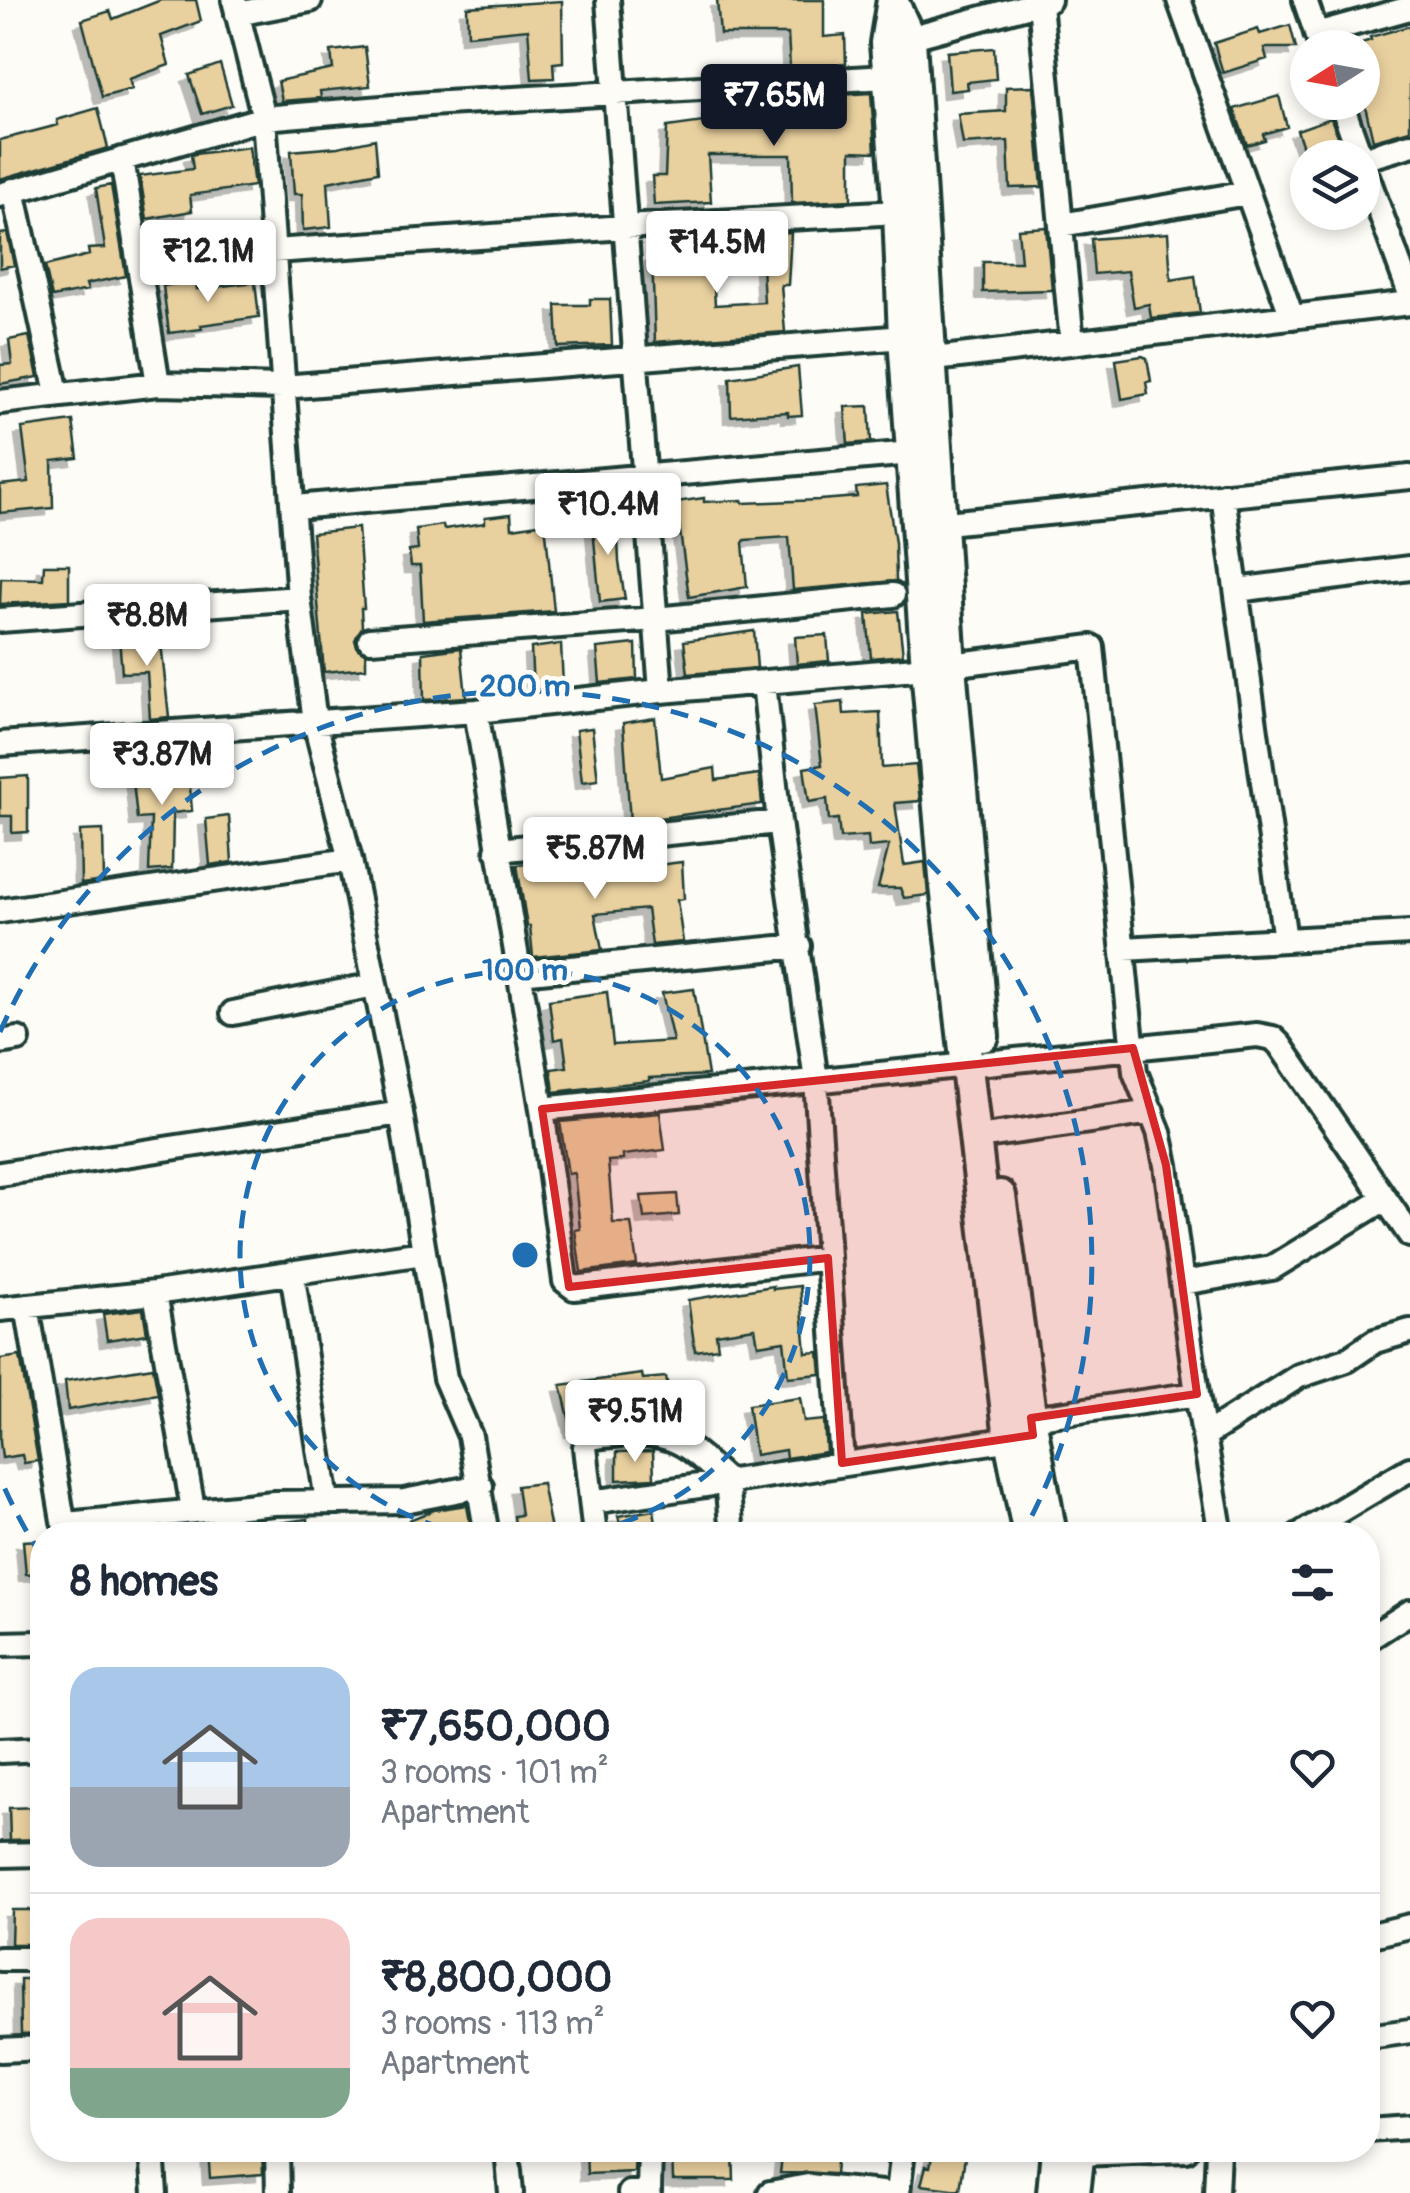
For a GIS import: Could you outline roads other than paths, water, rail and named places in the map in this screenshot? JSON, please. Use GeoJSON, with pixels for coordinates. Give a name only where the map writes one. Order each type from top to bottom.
{"type":"FeatureCollection","features":[{"type":"Feature","properties":{"kind":"street"},"geometry":{"type":"LineString","coordinates":[[310,0],[236,7],[264,118],[299,598],[315,722],[350,860],[376,986],[445,1378],[470,1436],[485,1522]]}},
{"type":"Feature","properties":{"kind":"street"},"geometry":{"type":"LineString","coordinates":[[608,0],[661,691]]}},
{"type":"Feature","properties":{"kind":"street"},"geometry":{"type":"LineString","coordinates":[[1178,0],[1292,317]]}},
{"type":"Feature","properties":{"kind":"street"},"geometry":{"type":"LineString","coordinates":[[1305,0],[1315,30]]}},
{"type":"Feature","properties":{"kind":"street"},"geometry":{"type":"LineString","coordinates":[[893,2],[914,353],[912,453],[929,524]]}},
{"type":"Feature","properties":{"kind":"street"},"geometry":{"type":"LineString","coordinates":[[898,42],[1044,2],[1072,343]]}},
{"type":"Feature","properties":{"kind":"street"},"geometry":{"type":"LineString","coordinates":[[1349,30],[1410,8]]}},
{"type":"Feature","properties":{"kind":"street"},"geometry":{"type":"LineString","coordinates":[[57,393],[7,193],[264,118],[900,76]]}},
{"type":"Feature","properties":{"kind":"street"},"geometry":{"type":"LineString","coordinates":[[900,76],[900,212],[976,1063],[1025,1431],[1048,1522]]}},
{"type":"Feature","properties":{"kind":"street"},"geometry":{"type":"LineString","coordinates":[[1380,154],[1410,145]]}},
{"type":"Feature","properties":{"kind":"street"},"geometry":{"type":"LineString","coordinates":[[122,159],[158,384]]}},
{"type":"Feature","properties":{"kind":"street"},"geometry":{"type":"LineString","coordinates":[[1061,225],[1248,193]]}},
{"type":"Feature","properties":{"kind":"street"},"geometry":{"type":"LineString","coordinates":[[1380,210],[1410,294]]}},
{"type":"Feature","properties":{"kind":"street"},"geometry":{"type":"LineString","coordinates":[[274,251],[900,212]]}},
{"type":"Feature","properties":{"kind":"street"},"geometry":{"type":"LineString","coordinates":[[0,402],[158,384],[283,387],[636,359],[914,353],[1072,343],[1410,304]]}},
{"type":"Feature","properties":{"kind":"street"},"geometry":{"type":"LineString","coordinates":[[295,506],[912,453]]}},
{"type":"Feature","properties":{"kind":"street"},"geometry":{"type":"LineString","coordinates":[[929,524],[1410,476]]}},
{"type":"Feature","properties":{"kind":"street"},"geometry":{"type":"LineString","coordinates":[[1223,495],[1285,940]]}},
{"type":"Feature","properties":{"kind":"street"},"geometry":{"type":"LineString","coordinates":[[1237,590],[1410,568]]}},
{"type":"Feature","properties":{"kind":"street"},"geometry":{"type":"LineString","coordinates":[[370,640],[656,619],[893,595]]}},
{"type":"Feature","properties":{"kind":"street"},"geometry":{"type":"LineString","coordinates":[[0,620],[299,598]]}},
{"type":"Feature","properties":{"kind":"street"},"geometry":{"type":"LineString","coordinates":[[0,744],[476,711],[938,667],[1092,647],[1135,1072],[1152,1112],[1166,1165],[1219,1522]]}},
{"type":"Feature","properties":{"kind":"street"},"geometry":{"type":"LineString","coordinates":[[764,683],[816,1080],[842,1464]]}},
{"type":"Feature","properties":{"kind":"street"},"geometry":{"type":"LineString","coordinates":[[476,711],[542,1109],[565,1281],[569,1287],[828,1258]]}},
{"type":"Feature","properties":{"kind":"street"},"geometry":{"type":"LineString","coordinates":[[497,850],[780,822]]}},
{"type":"Feature","properties":{"kind":"street"},"geometry":{"type":"LineString","coordinates":[[0,911],[350,860]]}},
{"type":"Feature","properties":{"kind":"street"},"geometry":{"type":"LineString","coordinates":[[1124,949],[1410,934]]}},
{"type":"Feature","properties":{"kind":"street"},"geometry":{"type":"LineString","coordinates":[[519,973],[799,946]]}},
{"type":"Feature","properties":{"kind":"street"},"geometry":{"type":"LineString","coordinates":[[233,1012],[376,986]]}},
{"type":"Feature","properties":{"kind":"street"},"geometry":{"type":"LineString","coordinates":[[542,1109],[976,1063],[1257,1036],[1272,1038],[1409,1230]]}},
{"type":"Feature","properties":{"kind":"street"},"geometry":{"type":"LineString","coordinates":[[976,1063],[992,1136],[1025,1431],[1028,1522]]}},
{"type":"Feature","properties":{"kind":"street"},"geometry":{"type":"LineString","coordinates":[[992,1136],[1152,1112]]}},
{"type":"Feature","properties":{"kind":"street"},"geometry":{"type":"LineString","coordinates":[[0,1174],[401,1114]]}},
{"type":"Feature","properties":{"kind":"street"},"geometry":{"type":"LineString","coordinates":[[1182,1283],[1272,1268],[1386,1199]]}},
{"type":"Feature","properties":{"kind":"street"},"geometry":{"type":"LineString","coordinates":[[0,1309],[155,1292],[423,1253]]}},
{"type":"Feature","properties":{"kind":"street"},"geometry":{"type":"LineString","coordinates":[[292,1272],[327,1501]]}},
{"type":"Feature","properties":{"kind":"street"},"geometry":{"type":"LineString","coordinates":[[155,1292],[192,1509]]}},
{"type":"Feature","properties":{"kind":"street"},"geometry":{"type":"LineString","coordinates":[[28,1306],[63,1520],[68,1522]]}},
{"type":"Feature","properties":{"kind":"street"},"geometry":{"type":"LineString","coordinates":[[1204,1436],[1299,1376],[1342,1363],[1375,1341],[1410,1331]]}},
{"type":"Feature","properties":{"kind":"street"},"geometry":{"type":"LineString","coordinates":[[592,1502],[842,1464],[1025,1431],[1197,1394]]}},
{"type":"Feature","properties":{"kind":"street"},"geometry":{"type":"LineString","coordinates":[[594,1522],[585,1446],[588,1439],[653,1432],[673,1437],[727,1481],[731,1522]]}},
{"type":"Feature","properties":{"kind":"street"},"geometry":{"type":"LineString","coordinates":[[1321,1522],[1410,1469]]}},
{"type":"Feature","properties":{"kind":"street"},"geometry":{"type":"LineString","coordinates":[[168,1522],[192,1509],[404,1501],[481,1486]]}},
{"type":"Feature","properties":{"kind":"street"},"geometry":{"type":"LineString","coordinates":[[1380,1631],[1410,1612]]}},
{"type":"Feature","properties":{"kind":"street"},"geometry":{"type":"LineString","coordinates":[[0,1644],[30,1643]]}},
{"type":"Feature","properties":{"kind":"street"},"geometry":{"type":"LineString","coordinates":[[0,1751],[30,1750]]}},
{"type":"Feature","properties":{"kind":"street"},"geometry":{"type":"LineString","coordinates":[[0,1855],[30,1854]]}},
{"type":"Feature","properties":{"kind":"street"},"geometry":{"type":"LineString","coordinates":[[1380,1933],[1410,1926]]}},
{"type":"Feature","properties":{"kind":"street"},"geometry":{"type":"LineString","coordinates":[[0,1959],[30,1960]]}},
{"type":"Feature","properties":{"kind":"street"},"geometry":{"type":"LineString","coordinates":[[1380,2035],[1410,2031]]}},
{"type":"Feature","properties":{"kind":"street"},"geometry":{"type":"LineString","coordinates":[[0,2050],[30,2049]]}},
{"type":"Feature","properties":{"kind":"street"},"geometry":{"type":"LineString","coordinates":[[1380,2129],[1410,2127]]}},
{"type":"Feature","properties":{"kind":"street"},"geometry":{"type":"LineString","coordinates":[[153,2162],[154,2193]]}},
{"type":"Feature","properties":{"kind":"street"},"geometry":{"type":"LineString","coordinates":[[277,2162],[278,2193]]}},
{"type":"Feature","properties":{"kind":"street"},"geometry":{"type":"LineString","coordinates":[[508,2162],[512,2193]]}},
{"type":"Feature","properties":{"kind":"street"},"geometry":{"type":"LineString","coordinates":[[630,2193],[651,2193],[650,2162]]}},
{"type":"Feature","properties":{"kind":"street"},"geometry":{"type":"LineString","coordinates":[[898,2193],[902,2162]]}},
{"type":"Feature","properties":{"kind":"street"},"geometry":{"type":"LineString","coordinates":[[1053,2193],[1066,2162]]}},
{"type":"Feature","properties":{"kind":"street"},"geometry":{"type":"LineString","coordinates":[[1072,2162],[1074,2193]]}},
{"type":"Feature","properties":{"kind":"street"},"geometry":{"type":"LineString","coordinates":[[1216,2193],[1217,2162]]}},
{"type":"Feature","properties":{"kind":"street"},"geometry":{"type":"LineString","coordinates":[[770,2193],[795,2186],[882,2193]]}}]}
